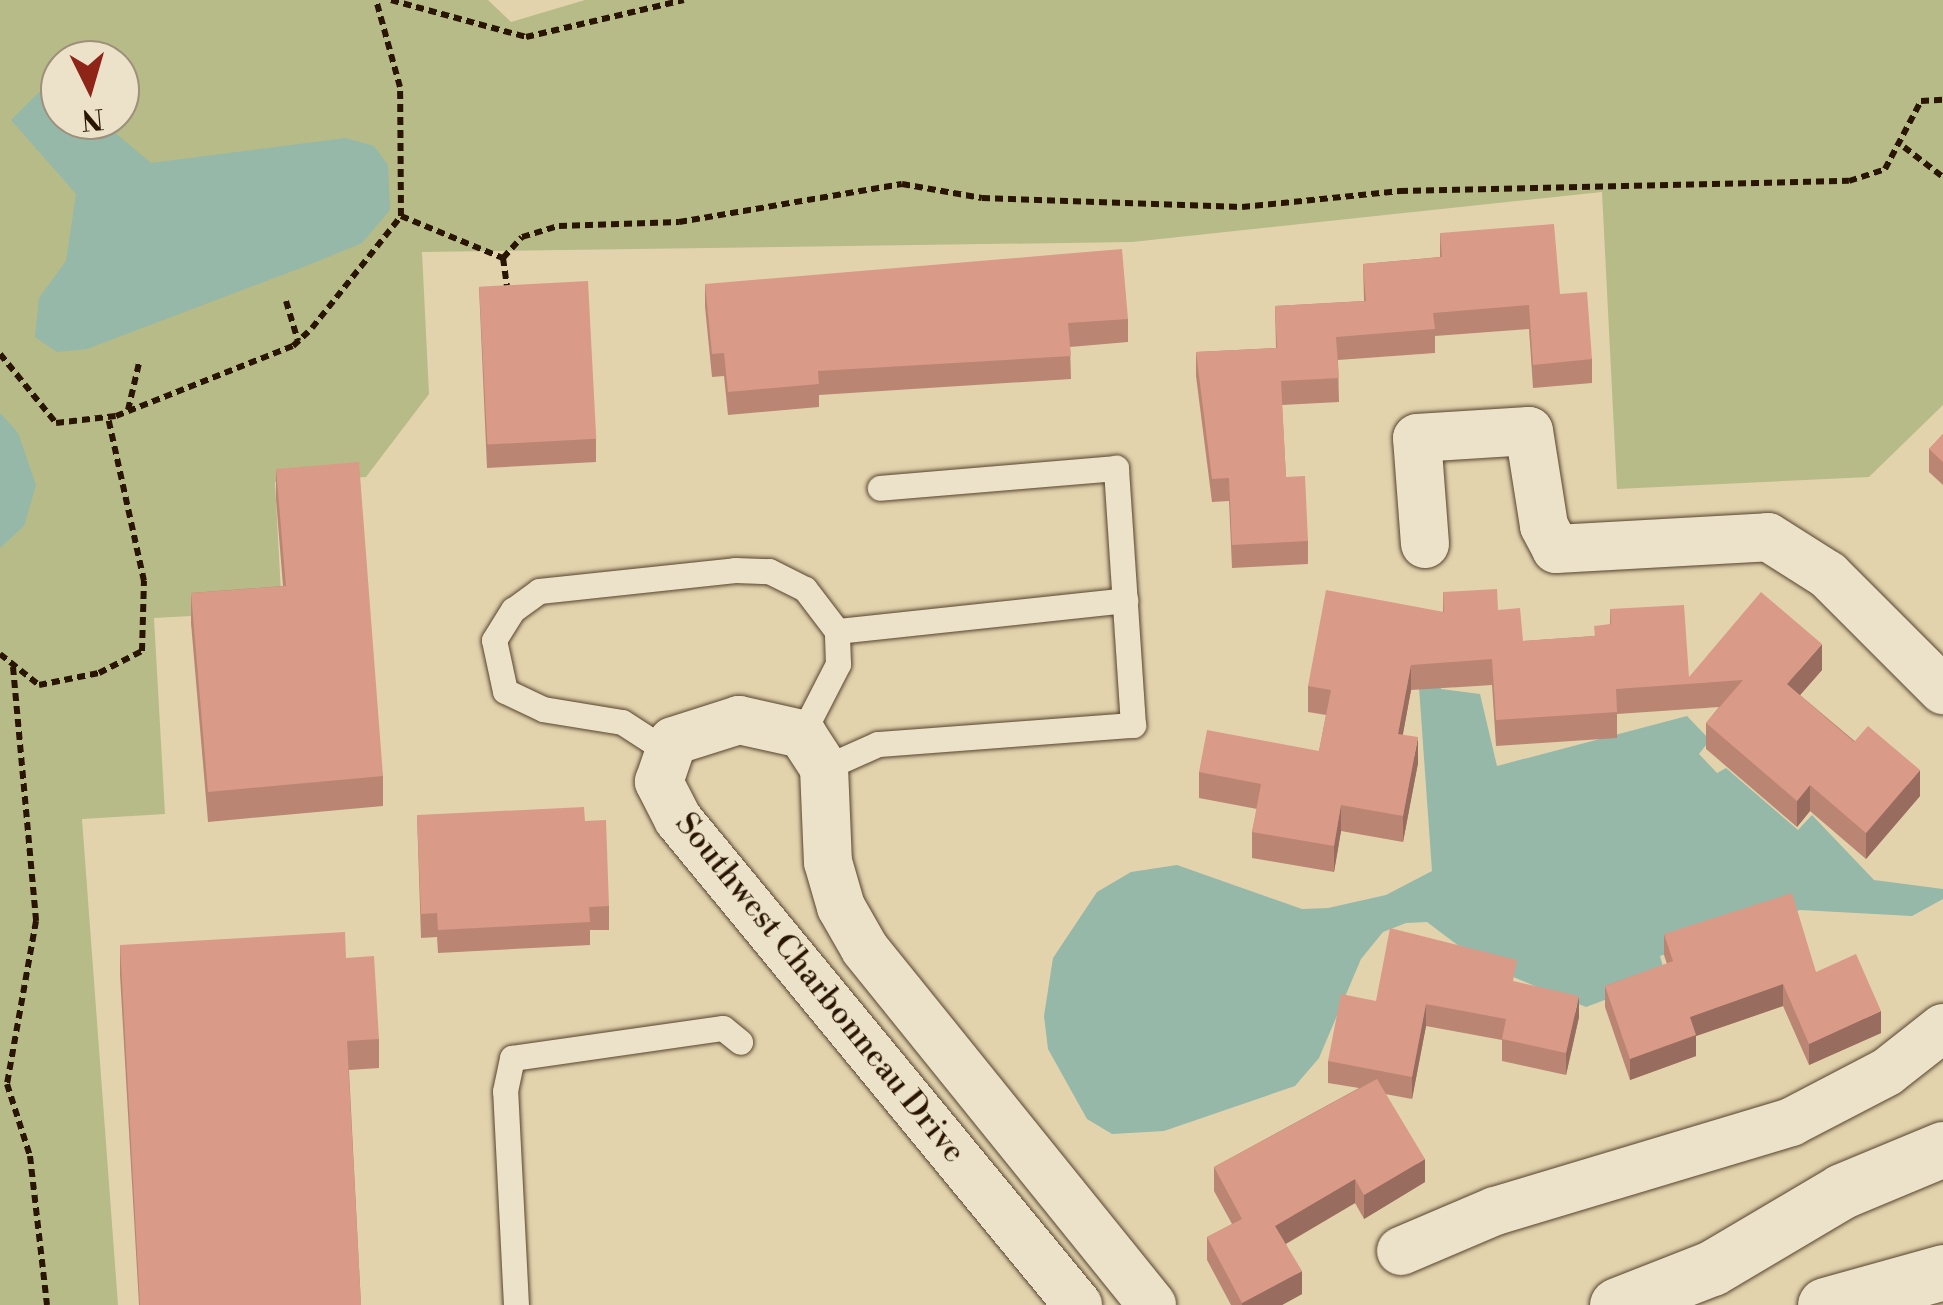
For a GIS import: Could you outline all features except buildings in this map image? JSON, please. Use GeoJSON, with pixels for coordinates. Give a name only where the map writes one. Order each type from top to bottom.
{"type":"FeatureCollection","features":[{"type":"Feature","properties":{"kind":"street"},"geometry":{"type":"LineString","coordinates":[[1425,544],[1417,438],[1529,431],[1544,526],[1556,549],[1768,537],[1828,575],[1943,690]]}},
{"type":"Feature","properties":{"kind":"street"},"geometry":{"type":"LineString","coordinates":[[670,752],[706,724],[772,721],[813,751]]}},
{"type":"Feature","properties":{"kind":"street","name":"Southwest Charbonneau Drive"},"geometry":{"type":"LineString","coordinates":[[813,751],[828,862],[866,949],[1152,1305]]}},
{"type":"Feature","properties":{"kind":"street","name":"Southwest Charbonneau Drive"},"geometry":{"type":"LineString","coordinates":[[670,752],[659,782],[678,819],[1078,1305]]}},
{"type":"Feature","properties":{"kind":"street"},"geometry":{"type":"LineString","coordinates":[[1401,1252],[1496,1210],[1791,1122],[1887,1072],[1943,1028]]}},
{"type":"Feature","properties":{"kind":"street"},"geometry":{"type":"LineString","coordinates":[[1617,1305],[1712,1268],[1842,1191],[1943,1148]]}},
{"type":"Feature","properties":{"kind":"street"},"geometry":{"type":"LineString","coordinates":[[1826,1305],[1943,1272]]}},
{"type":"Feature","properties":{"kind":"lane"},"geometry":{"type":"LineString","coordinates":[[670,752],[622,722],[543,709],[505,691],[494,640],[513,610],[539,591],[769,571],[805,589],[837,631],[838,664],[813,751],[1133,726],[1116,468],[880,488]]}},
{"type":"Feature","properties":{"kind":"lane"},"geometry":{"type":"LineString","coordinates":[[837,631],[1125,600]]}},
{"type":"Feature","properties":{"kind":"lane"},"geometry":{"type":"LineString","coordinates":[[516,1305],[505,1092],[512,1058],[723,1028],[740,1042]]}},
{"type":"Feature","properties":{"kind":"path"},"geometry":{"type":"LineString","coordinates":[[0,354],[56,422],[128,412],[298,341],[401,216],[400,88],[376,0]]}},
{"type":"Feature","properties":{"kind":"path"},"geometry":{"type":"LineString","coordinates":[[391,0],[526,36],[684,0]]}},
{"type":"Feature","properties":{"kind":"path"},"geometry":{"type":"LineString","coordinates":[[506,286],[503,258],[522,237],[559,226],[679,222],[902,184],[982,198],[1242,207],[1400,190],[1849,181],[1885,169],[1904,147],[1921,101],[1943,100]]}},
{"type":"Feature","properties":{"kind":"path"},"geometry":{"type":"LineString","coordinates":[[1904,147],[1943,176]]}},
{"type":"Feature","properties":{"kind":"path"},"geometry":{"type":"LineString","coordinates":[[401,216],[503,258]]}},
{"type":"Feature","properties":{"kind":"path"},"geometry":{"type":"LineString","coordinates":[[286,301],[298,341]]}},
{"type":"Feature","properties":{"kind":"path"},"geometry":{"type":"LineString","coordinates":[[128,412],[138,363]]}},
{"type":"Feature","properties":{"kind":"path"},"geometry":{"type":"LineString","coordinates":[[0,654],[39,685],[98,673],[142,651],[144,581],[108,417]]}},
{"type":"Feature","properties":{"kind":"path"},"geometry":{"type":"LineString","coordinates":[[13,667],[36,921],[6,1084],[30,1156],[47,1305]]}},
{"type":"Feature","properties":{"kind":"green space"},"geometry":{"type":"Polygon","coordinates":[[[0,0],[488,0],[511,22],[585,0],[1943,0],[1943,405],[1869,477],[1617,489],[1602,192],[1132,242],[422,252],[429,394],[366,477],[275,482],[282,611],[154,618],[165,814],[82,819],[118,1305],[0,1305],[0,0]]]}},
{"type":"Feature","properties":{"kind":"shaded area"},"geometry":{"type":"Polygon","coordinates":[[[39,92],[40,140],[124,140],[151,163],[346,138],[374,146],[388,165],[390,210],[362,243],[87,349],[57,352],[35,337],[39,298],[66,261],[76,194],[11,120],[39,92]]]}},
{"type":"Feature","properties":{"kind":"shaded area"},"geometry":{"type":"Polygon","coordinates":[[[0,413],[18,433],[36,485],[24,526],[0,548],[0,413]]]}},
{"type":"Feature","properties":{"kind":"shaded area"},"geometry":{"type":"Polygon","coordinates":[[[1439,643],[1441,689],[1480,694],[1497,766],[1687,716],[1710,740],[1699,754],[1717,773],[1726,768],[1798,830],[1812,815],[1874,880],[1943,889],[1943,899],[1912,916],[1800,910],[1660,956],[1666,977],[1586,1007],[1484,965],[1427,922],[1406,923],[1383,932],[1361,959],[1319,1058],[1295,1086],[1164,1131],[1112,1134],[1087,1119],[1048,1049],[1044,1016],[1053,958],[1097,892],[1131,872],[1177,865],[1302,909],[1328,908],[1386,895],[1432,871],[1418,673],[1439,643]]]}}]}
